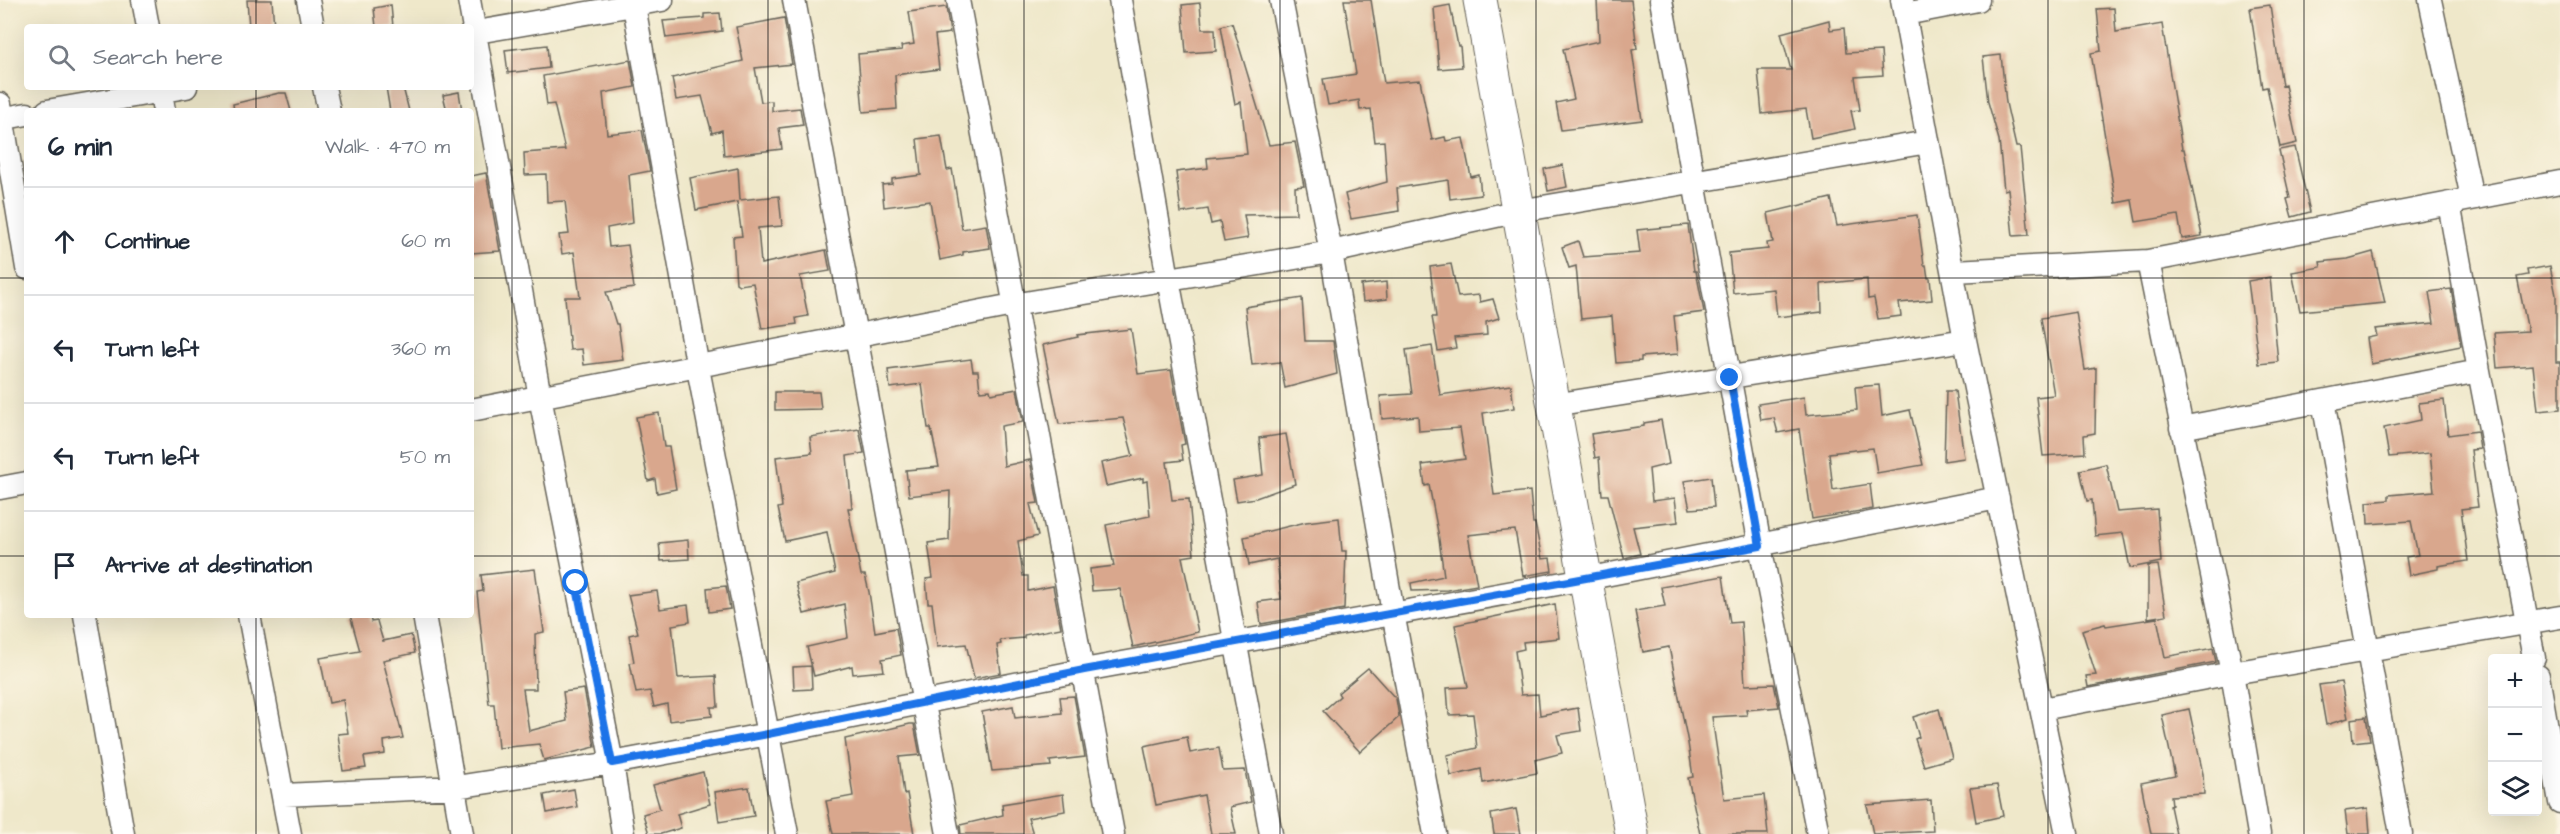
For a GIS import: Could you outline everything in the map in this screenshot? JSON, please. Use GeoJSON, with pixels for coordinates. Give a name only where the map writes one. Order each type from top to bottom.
{"type":"FeatureCollection","features":[{"type":"Feature","properties":{"kind":"main road"},"geometry":{"type":"LineString","coordinates":[[1480,0],[1632,834]]}},
{"type":"Feature","properties":{"kind":"street"},"geometry":{"type":"LineString","coordinates":[[143,0],[147,24]]}},
{"type":"Feature","properties":{"kind":"street"},"geometry":{"type":"LineString","coordinates":[[308,0],[312,24]]}},
{"type":"Feature","properties":{"kind":"street"},"geometry":{"type":"LineString","coordinates":[[469,0],[472,24]]}},
{"type":"Feature","properties":{"kind":"street"},"geometry":{"type":"LineString","coordinates":[[474,33],[634,3],[662,0]]}},
{"type":"Feature","properties":{"kind":"street"},"geometry":{"type":"LineString","coordinates":[[794,0],[948,834]]}},
{"type":"Feature","properties":{"kind":"street"},"geometry":{"type":"LineString","coordinates":[[958,0],[1113,834]]}},
{"type":"Feature","properties":{"kind":"street"},"geometry":{"type":"LineString","coordinates":[[1120,0],[1168,279],[1272,834]]}},
{"type":"Feature","properties":{"kind":"street"},"geometry":{"type":"LineString","coordinates":[[1281,0],[1331,252],[1392,613],[1435,834]]}},
{"type":"Feature","properties":{"kind":"street"},"geometry":{"type":"LineString","coordinates":[[1661,0],[1760,546],[1818,834]]}},
{"type":"Feature","properties":{"kind":"street"},"geometry":{"type":"LineString","coordinates":[[1978,0],[1903,7],[1954,271],[1965,340],[2067,834]]}},
{"type":"Feature","properties":{"kind":"street"},"geometry":{"type":"LineString","coordinates":[[2430,0],[2472,198]]}},
{"type":"Feature","properties":{"kind":"street"},"geometry":{"type":"LineString","coordinates":[[634,3],[698,368],[787,834]]}},
{"type":"Feature","properties":{"kind":"street"},"geometry":{"type":"LineString","coordinates":[[474,38],[540,397],[612,763],[623,834]]}},
{"type":"Feature","properties":{"kind":"street"},"geometry":{"type":"LineString","coordinates":[[70,108],[162,96],[178,90]]}},
{"type":"Feature","properties":{"kind":"street"},"geometry":{"type":"LineString","coordinates":[[325,90],[328,108]]}},
{"type":"Feature","properties":{"kind":"street"},"geometry":{"type":"LineString","coordinates":[[24,114],[1,114],[24,250]]}},
{"type":"Feature","properties":{"kind":"street"},"geometry":{"type":"LineString","coordinates":[[474,410],[1013,305],[1331,252],[1519,211],[1928,142]]}},
{"type":"Feature","properties":{"kind":"street"},"geometry":{"type":"LineString","coordinates":[[1954,271],[2148,261],[2560,183]]}},
{"type":"Feature","properties":{"kind":"street"},"geometry":{"type":"LineString","coordinates":[[2449,203],[2533,654]]}},
{"type":"Feature","properties":{"kind":"street"},"geometry":{"type":"LineString","coordinates":[[2148,261],[2232,673],[2259,834]]}},
{"type":"Feature","properties":{"kind":"street"},"geometry":{"type":"LineString","coordinates":[[1553,405],[1965,340]]}},
{"type":"Feature","properties":{"kind":"street"},"geometry":{"type":"LineString","coordinates":[[2181,428],[2479,371]]}},
{"type":"Feature","properties":{"kind":"street"},"geometry":{"type":"LineString","coordinates":[[2322,401],[2370,651],[2401,834]]}},
{"type":"Feature","properties":{"kind":"street"},"geometry":{"type":"LineString","coordinates":[[0,488],[24,484]]}},
{"type":"Feature","properties":{"kind":"street"},"geometry":{"type":"LineString","coordinates":[[284,795],[456,787],[612,763],[1084,670],[1585,579],[1998,498]]}},
{"type":"Feature","properties":{"kind":"street"},"geometry":{"type":"LineString","coordinates":[[2042,710],[2232,673],[2560,617]]}},
{"type":"Feature","properties":{"kind":"street"},"geometry":{"type":"LineString","coordinates":[[86,618],[123,834]]}},
{"type":"Feature","properties":{"kind":"street"},"geometry":{"type":"LineString","coordinates":[[250,618],[290,834]]}},
{"type":"Feature","properties":{"kind":"street"},"geometry":{"type":"LineString","coordinates":[[425,618],[456,787],[462,834]]}},
{"type":"Feature","properties":{"kind":"street"},"geometry":{"type":"LineString","coordinates":[[2542,699],[2560,802]]}},
{"type":"Feature","properties":{"kind":"building"},"geometry":{"type":"Polygon","coordinates":[[[247,0],[272,0],[274,24],[249,24],[247,0]]]}},
{"type":"Feature","properties":{"kind":"building"},"geometry":{"type":"Polygon","coordinates":[[[1344,0],[1371,0],[1384,83],[1420,80],[1432,140],[1445,137],[1446,141],[1463,138],[1471,177],[1479,175],[1481,195],[1450,199],[1448,180],[1397,188],[1399,211],[1351,219],[1345,194],[1387,182],[1384,141],[1375,142],[1371,109],[1360,110],[1359,100],[1328,105],[1323,79],[1356,74],[1344,0]]]}},
{"type":"Feature","properties":{"kind":"building"},"geometry":{"type":"Polygon","coordinates":[[[1597,0],[1631,0],[1637,49],[1632,50],[1642,120],[1561,130],[1556,103],[1574,99],[1563,49],[1599,41],[1597,0]]]}},
{"type":"Feature","properties":{"kind":"building"},"geometry":{"type":"Polygon","coordinates":[[[1200,3],[1202,29],[1215,29],[1216,51],[1186,53],[1182,5],[1200,3]]]}},
{"type":"Feature","properties":{"kind":"building"},"geometry":{"type":"Polygon","coordinates":[[[391,5],[393,24],[376,24],[374,8],[391,5]]]}},
{"type":"Feature","properties":{"kind":"building"},"geometry":{"type":"Polygon","coordinates":[[[1450,5],[1458,46],[1460,46],[1462,67],[1439,69],[1434,8],[1450,5]]]}},
{"type":"Feature","properties":{"kind":"building"},"geometry":{"type":"Polygon","coordinates":[[[2270,5],[2282,86],[2285,85],[2297,143],[2280,147],[2267,87],[2262,88],[2250,8],[2270,5]]]}},
{"type":"Feature","properties":{"kind":"building"},"geometry":{"type":"Polygon","coordinates":[[[946,7],[950,33],[935,35],[939,69],[895,75],[897,109],[863,112],[858,54],[902,50],[901,46],[914,44],[909,12],[946,7]]]}},
{"type":"Feature","properties":{"kind":"building"},"geometry":{"type":"Polygon","coordinates":[[[2114,8],[2116,32],[2162,24],[2182,149],[2184,149],[2202,236],[2182,239],[2178,215],[2136,222],[2132,200],[2116,203],[2091,53],[2101,51],[2097,9],[2114,8]]]}},
{"type":"Feature","properties":{"kind":"building"},"geometry":{"type":"Polygon","coordinates":[[[720,13],[722,31],[666,38],[663,21],[704,18],[704,14],[720,13]]]}},
{"type":"Feature","properties":{"kind":"building"},"geometry":{"type":"Polygon","coordinates":[[[784,18],[792,64],[755,68],[761,102],[772,101],[772,111],[800,108],[803,125],[779,128],[782,149],[724,156],[722,130],[712,133],[702,96],[676,100],[672,78],[743,61],[736,27],[784,18]]]}},
{"type":"Feature","properties":{"kind":"building"},"geometry":{"type":"Polygon","coordinates":[[[1829,20],[1830,30],[1844,28],[1846,53],[1881,51],[1883,75],[1855,77],[1860,110],[1851,111],[1855,129],[1811,138],[1806,109],[1762,114],[1758,70],[1791,70],[1781,33],[1829,20]]]}},
{"type":"Feature","properties":{"kind":"building"},"geometry":{"type":"Polygon","coordinates":[[[1232,23],[1269,145],[1295,142],[1304,186],[1295,187],[1296,214],[1244,215],[1248,238],[1224,242],[1220,222],[1211,224],[1208,209],[1181,213],[1176,172],[1208,168],[1207,158],[1247,154],[1241,102],[1235,104],[1221,26],[1232,23]]]}},
{"type":"Feature","properties":{"kind":"building"},"geometry":{"type":"Polygon","coordinates":[[[547,45],[549,68],[508,73],[505,50],[547,45]]]}},
{"type":"Feature","properties":{"kind":"building"},"geometry":{"type":"Polygon","coordinates":[[[2001,55],[2006,103],[2016,147],[2020,147],[2029,235],[2013,236],[2008,189],[2004,190],[1999,140],[1988,102],[1983,57],[2001,55]]]}},
{"type":"Feature","properties":{"kind":"building"},"geometry":{"type":"Polygon","coordinates":[[[630,60],[635,87],[603,93],[607,134],[642,130],[650,171],[629,175],[633,223],[607,228],[609,247],[628,245],[634,288],[606,292],[616,324],[618,324],[623,360],[584,365],[582,349],[570,350],[565,297],[580,297],[574,252],[562,254],[559,235],[569,234],[565,201],[547,202],[546,174],[525,175],[524,153],[565,150],[554,104],[547,105],[543,76],[630,60]]]}},
{"type":"Feature","properties":{"kind":"building"},"geometry":{"type":"Polygon","coordinates":[[[386,90],[404,90],[408,108],[390,108],[386,90]]]}},
{"type":"Feature","properties":{"kind":"building"},"geometry":{"type":"Polygon","coordinates":[[[459,92],[462,108],[446,108],[443,95],[459,92]]]}},
{"type":"Feature","properties":{"kind":"building"},"geometry":{"type":"Polygon","coordinates":[[[286,93],[290,108],[234,108],[233,104],[286,93]]]}},
{"type":"Feature","properties":{"kind":"building"},"geometry":{"type":"Polygon","coordinates":[[[941,136],[947,170],[952,169],[962,229],[986,225],[990,248],[963,252],[963,255],[940,260],[930,201],[884,207],[882,185],[892,184],[892,179],[921,175],[917,139],[941,136]]]}},
{"type":"Feature","properties":{"kind":"building"},"geometry":{"type":"Polygon","coordinates":[[[2295,147],[2310,212],[2292,217],[2279,150],[2295,147]]]}},
{"type":"Feature","properties":{"kind":"building"},"geometry":{"type":"Polygon","coordinates":[[[1563,165],[1567,187],[1548,191],[1544,169],[1563,165]]]}},
{"type":"Feature","properties":{"kind":"building"},"geometry":{"type":"Polygon","coordinates":[[[738,168],[740,200],[779,196],[782,226],[758,228],[761,264],[826,250],[830,271],[800,276],[808,316],[796,318],[797,324],[762,329],[753,283],[739,285],[736,283],[733,237],[742,236],[737,202],[696,210],[690,178],[738,168]]]}},
{"type":"Feature","properties":{"kind":"building"},"geometry":{"type":"Polygon","coordinates":[[[486,173],[500,251],[474,253],[474,175],[486,173]]]}},
{"type":"Feature","properties":{"kind":"building"},"geometry":{"type":"Polygon","coordinates":[[[1831,198],[1837,226],[1917,215],[1924,265],[1926,265],[1928,278],[1930,278],[1932,300],[1899,303],[1901,316],[1878,319],[1874,298],[1868,299],[1867,279],[1821,284],[1822,312],[1777,317],[1774,289],[1733,293],[1729,253],[1768,249],[1767,243],[1773,242],[1768,213],[1831,198]]]}},
{"type":"Feature","properties":{"kind":"building"},"geometry":{"type":"Polygon","coordinates":[[[1688,225],[1694,271],[1696,271],[1704,312],[1674,316],[1678,354],[1641,357],[1641,361],[1616,363],[1612,316],[1581,319],[1576,266],[1569,268],[1562,247],[1578,241],[1583,257],[1640,253],[1637,230],[1688,225]]]}},
{"type":"Feature","properties":{"kind":"building"},"geometry":{"type":"Polygon","coordinates":[[[2373,252],[2385,303],[2300,311],[2292,272],[2321,267],[2320,262],[2348,259],[2373,252]]]}},
{"type":"Feature","properties":{"kind":"building"},"geometry":{"type":"Polygon","coordinates":[[[1451,264],[1458,297],[1479,295],[1480,302],[1493,299],[1499,318],[1486,322],[1487,335],[1454,338],[1456,348],[1438,351],[1432,317],[1436,317],[1430,267],[1451,264]]]}},
{"type":"Feature","properties":{"kind":"building"},"geometry":{"type":"Polygon","coordinates":[[[2550,266],[2556,295],[2556,362],[2560,362],[2560,409],[2538,411],[2533,365],[2497,368],[2494,333],[2528,331],[2517,277],[2528,275],[2527,270],[2550,266]]]}},
{"type":"Feature","properties":{"kind":"building"},"geometry":{"type":"Polygon","coordinates":[[[2270,277],[2278,362],[2259,364],[2248,281],[2270,277]]]}},
{"type":"Feature","properties":{"kind":"building"},"geometry":{"type":"Polygon","coordinates":[[[1386,282],[1387,299],[1363,302],[1361,285],[1386,282]]]}},
{"type":"Feature","properties":{"kind":"building"},"geometry":{"type":"Polygon","coordinates":[[[2451,289],[2461,346],[2371,364],[2367,338],[2377,336],[2375,329],[2434,323],[2429,292],[2451,289]]]}},
{"type":"Feature","properties":{"kind":"building"},"geometry":{"type":"Polygon","coordinates":[[[1302,298],[1305,341],[1333,341],[1337,374],[1285,388],[1280,362],[1252,365],[1245,307],[1302,298]]]}},
{"type":"Feature","properties":{"kind":"building"},"geometry":{"type":"Polygon","coordinates":[[[2076,312],[2085,370],[2096,368],[2095,433],[2084,435],[2085,453],[2043,456],[2036,397],[2054,395],[2041,318],[2076,312]]]}},
{"type":"Feature","properties":{"kind":"building"},"geometry":{"type":"Polygon","coordinates":[[[1131,329],[1138,374],[1171,370],[1185,444],[1181,445],[1183,460],[1167,462],[1172,500],[1189,499],[1194,555],[1182,557],[1198,632],[1133,647],[1120,589],[1092,591],[1090,569],[1114,566],[1106,525],[1150,516],[1147,481],[1143,482],[1143,478],[1106,486],[1101,463],[1133,456],[1123,418],[1059,424],[1043,345],[1078,337],[1077,335],[1131,329]]]}},
{"type":"Feature","properties":{"kind":"building"},"geometry":{"type":"Polygon","coordinates":[[[1432,346],[1440,395],[1511,385],[1514,408],[1483,413],[1494,495],[1530,491],[1533,523],[1535,523],[1542,559],[1550,558],[1552,571],[1523,576],[1515,530],[1468,535],[1477,585],[1447,590],[1412,591],[1411,583],[1444,576],[1429,485],[1425,486],[1422,465],[1465,459],[1460,428],[1419,431],[1418,416],[1382,419],[1380,396],[1412,394],[1406,350],[1432,346]]]}},
{"type":"Feature","properties":{"kind":"building"},"geometry":{"type":"Polygon","coordinates":[[[971,359],[973,371],[978,371],[980,391],[990,390],[991,394],[1017,389],[1023,422],[1001,426],[1004,466],[1030,460],[1038,503],[1030,504],[1038,536],[1018,541],[1023,576],[1028,576],[1028,591],[1053,586],[1061,628],[1024,635],[1024,638],[1000,640],[1001,644],[997,645],[1001,673],[974,678],[966,644],[937,647],[932,603],[928,603],[926,579],[933,578],[928,543],[949,540],[950,491],[909,496],[906,470],[939,467],[931,428],[928,428],[922,384],[890,388],[888,370],[971,359]]]}},
{"type":"Feature","properties":{"kind":"building"},"geometry":{"type":"Polygon","coordinates":[[[1879,385],[1882,416],[1910,410],[1923,465],[1877,473],[1873,448],[1829,453],[1833,490],[1870,484],[1873,509],[1812,519],[1799,429],[1778,433],[1774,418],[1761,420],[1758,404],[1804,397],[1806,415],[1857,410],[1855,387],[1879,385]]]}},
{"type":"Feature","properties":{"kind":"building"},"geometry":{"type":"Polygon","coordinates":[[[1946,391],[1955,391],[1964,458],[1944,461],[1946,391]]]}},
{"type":"Feature","properties":{"kind":"building"},"geometry":{"type":"Polygon","coordinates":[[[775,392],[819,392],[821,409],[775,410],[775,392]]]}},
{"type":"Feature","properties":{"kind":"building"},"geometry":{"type":"Polygon","coordinates":[[[2444,400],[2448,435],[2477,431],[2480,449],[2471,450],[2478,507],[2461,509],[2468,561],[2438,566],[2438,569],[2409,575],[2406,557],[2418,555],[2411,521],[2368,524],[2367,502],[2389,500],[2389,495],[2434,491],[2430,453],[2389,457],[2384,428],[2421,420],[2419,403],[2444,400]]]}},
{"type":"Feature","properties":{"kind":"building"},"geometry":{"type":"Polygon","coordinates":[[[659,413],[664,447],[669,447],[676,489],[657,493],[655,479],[648,481],[636,417],[659,413]]]}},
{"type":"Feature","properties":{"kind":"building"},"geometry":{"type":"Polygon","coordinates":[[[1661,420],[1669,464],[1649,469],[1652,501],[1675,498],[1678,522],[1633,527],[1640,554],[1624,558],[1608,495],[1602,495],[1599,457],[1595,458],[1591,434],[1644,426],[1644,423],[1661,420]]]}},
{"type":"Feature","properties":{"kind":"building"},"geometry":{"type":"Polygon","coordinates":[[[859,429],[864,453],[847,456],[852,508],[848,508],[861,575],[865,575],[869,592],[875,632],[896,628],[901,655],[882,659],[884,671],[853,674],[852,666],[814,676],[807,647],[848,638],[844,604],[804,614],[796,583],[835,573],[827,532],[785,541],[778,508],[782,507],[776,457],[812,453],[810,437],[859,429]]]}},
{"type":"Feature","properties":{"kind":"building"},"geometry":{"type":"Polygon","coordinates":[[[1286,434],[1295,484],[1256,498],[1237,501],[1233,480],[1263,475],[1259,438],[1286,434]]]}},
{"type":"Feature","properties":{"kind":"building"},"geometry":{"type":"Polygon","coordinates":[[[2106,464],[2117,512],[2157,509],[2161,562],[2130,568],[2123,533],[2095,536],[2092,500],[2087,501],[2080,470],[2106,464]]]}},
{"type":"Feature","properties":{"kind":"building"},"geometry":{"type":"Polygon","coordinates":[[[1711,477],[1714,507],[1690,509],[1684,481],[1711,477]]]}},
{"type":"Feature","properties":{"kind":"building"},"geometry":{"type":"Polygon","coordinates":[[[1339,518],[1342,551],[1346,551],[1344,609],[1261,624],[1258,602],[1281,599],[1277,559],[1249,565],[1244,537],[1306,522],[1339,518]]]}},
{"type":"Feature","properties":{"kind":"building"},"geometry":{"type":"Polygon","coordinates":[[[688,540],[689,559],[661,561],[659,543],[688,540]]]}},
{"type":"Feature","properties":{"kind":"building"},"geometry":{"type":"Polygon","coordinates":[[[2158,565],[2166,615],[2148,618],[2148,566],[2158,565]]]}},
{"type":"Feature","properties":{"kind":"building"},"geometry":{"type":"Polygon","coordinates":[[[535,569],[544,632],[535,634],[536,689],[523,689],[529,731],[567,721],[563,692],[584,689],[595,747],[544,760],[539,744],[498,748],[494,704],[489,704],[477,592],[483,591],[481,575],[535,569]]]}},
{"type":"Feature","properties":{"kind":"building"},"geometry":{"type":"Polygon","coordinates":[[[1723,576],[1730,623],[1741,622],[1745,685],[1774,684],[1779,707],[1746,710],[1747,715],[1712,717],[1724,799],[1764,795],[1768,834],[1700,834],[1688,778],[1693,777],[1688,743],[1669,647],[1643,652],[1635,611],[1665,606],[1661,587],[1723,576]]]}},
{"type":"Feature","properties":{"kind":"building"},"geometry":{"type":"Polygon","coordinates":[[[726,586],[730,609],[709,612],[707,588],[726,586]]]}},
{"type":"Feature","properties":{"kind":"building"},"geometry":{"type":"Polygon","coordinates":[[[657,591],[660,609],[688,605],[690,622],[672,625],[678,678],[716,676],[718,707],[711,707],[712,716],[669,721],[667,704],[654,707],[650,691],[636,693],[630,663],[634,662],[629,635],[638,633],[628,595],[657,591]]]}},
{"type":"Feature","properties":{"kind":"building"},"geometry":{"type":"Polygon","coordinates":[[[1555,604],[1559,638],[1523,642],[1524,649],[1515,651],[1521,695],[1538,694],[1540,715],[1578,708],[1581,731],[1557,735],[1562,753],[1535,760],[1537,773],[1483,783],[1481,769],[1451,776],[1447,755],[1477,748],[1473,714],[1449,715],[1447,688],[1468,687],[1455,625],[1555,604]]]}},
{"type":"Feature","properties":{"kind":"building"},"geometry":{"type":"Polygon","coordinates":[[[351,618],[370,618],[371,622],[377,621],[383,641],[411,635],[415,653],[383,660],[403,738],[384,741],[385,754],[364,757],[366,768],[343,771],[338,734],[348,733],[343,700],[329,703],[320,658],[360,651],[351,618]]]}},
{"type":"Feature","properties":{"kind":"building"},"geometry":{"type":"Polygon","coordinates":[[[2157,618],[2165,657],[2213,648],[2216,662],[2088,687],[2086,676],[2096,675],[2082,630],[2105,624],[2106,626],[2157,618]]]}},
{"type":"Feature","properties":{"kind":"building"},"geometry":{"type":"Polygon","coordinates":[[[811,666],[812,689],[794,690],[793,667],[811,666]]]}},
{"type":"Feature","properties":{"kind":"building"},"geometry":{"type":"Polygon","coordinates":[[[1368,668],[1396,699],[1399,717],[1360,752],[1323,711],[1340,696],[1338,693],[1368,668]]]}},
{"type":"Feature","properties":{"kind":"building"},"geometry":{"type":"Polygon","coordinates":[[[2341,682],[2348,718],[2326,725],[2319,685],[2341,682]]]}},
{"type":"Feature","properties":{"kind":"building"},"geometry":{"type":"Polygon","coordinates":[[[1074,696],[1085,757],[1050,761],[1051,766],[992,771],[982,712],[1013,706],[1015,718],[1062,713],[1060,697],[1074,696]]]}},
{"type":"Feature","properties":{"kind":"building"},"geometry":{"type":"Polygon","coordinates":[[[1939,709],[1952,758],[1924,766],[1915,739],[1919,737],[1913,717],[1939,709]]]}},
{"type":"Feature","properties":{"kind":"building"},"geometry":{"type":"Polygon","coordinates":[[[2189,709],[2203,774],[2204,794],[2171,796],[2172,805],[2170,806],[2176,834],[2151,834],[2141,783],[2175,776],[2162,715],[2189,709]]]}},
{"type":"Feature","properties":{"kind":"building"},"geometry":{"type":"Polygon","coordinates":[[[2366,717],[2370,740],[2353,742],[2351,719],[2366,717]]]}},
{"type":"Feature","properties":{"kind":"building"},"geometry":{"type":"Polygon","coordinates":[[[914,724],[920,755],[899,757],[904,794],[907,793],[914,834],[833,834],[826,801],[853,796],[845,739],[914,724]]]}},
{"type":"Feature","properties":{"kind":"building"},"geometry":{"type":"Polygon","coordinates":[[[1187,737],[1190,753],[1219,748],[1223,771],[1245,770],[1251,802],[1230,807],[1236,834],[1211,834],[1204,795],[1156,805],[1144,746],[1187,737]]]}},
{"type":"Feature","properties":{"kind":"building"},"geometry":{"type":"Polygon","coordinates":[[[703,772],[710,804],[677,814],[681,828],[661,834],[649,834],[643,814],[660,809],[653,785],[703,772]]]}},
{"type":"Feature","properties":{"kind":"building"},"geometry":{"type":"Polygon","coordinates":[[[1997,785],[2003,816],[1976,822],[1970,788],[1997,785]]]}},
{"type":"Feature","properties":{"kind":"building"},"geometry":{"type":"Polygon","coordinates":[[[749,787],[754,816],[719,822],[715,792],[749,787]]]}},
{"type":"Feature","properties":{"kind":"building"},"geometry":{"type":"Polygon","coordinates":[[[574,789],[577,807],[547,813],[544,795],[574,789]]]}},
{"type":"Feature","properties":{"kind":"building"},"geometry":{"type":"Polygon","coordinates":[[[1063,794],[1065,811],[1028,818],[1033,834],[961,834],[960,825],[1003,815],[1002,804],[1063,794]]]}},
{"type":"Feature","properties":{"kind":"building"},"geometry":{"type":"Polygon","coordinates":[[[1931,800],[1933,831],[1873,834],[1867,805],[1931,800]]]}},
{"type":"Feature","properties":{"kind":"building"},"geometry":{"type":"Polygon","coordinates":[[[2368,808],[2370,834],[2348,834],[2345,811],[2368,808]]]}},
{"type":"Feature","properties":{"kind":"building"},"geometry":{"type":"Polygon","coordinates":[[[1516,809],[1521,834],[1494,834],[1491,814],[1516,809]]]}},
{"type":"Feature","properties":{"kind":"route"},"geometry":{"type":"LineString","coordinates":[[576,583],[612,763],[1084,670],[1760,546],[1730,378]]}}]}
